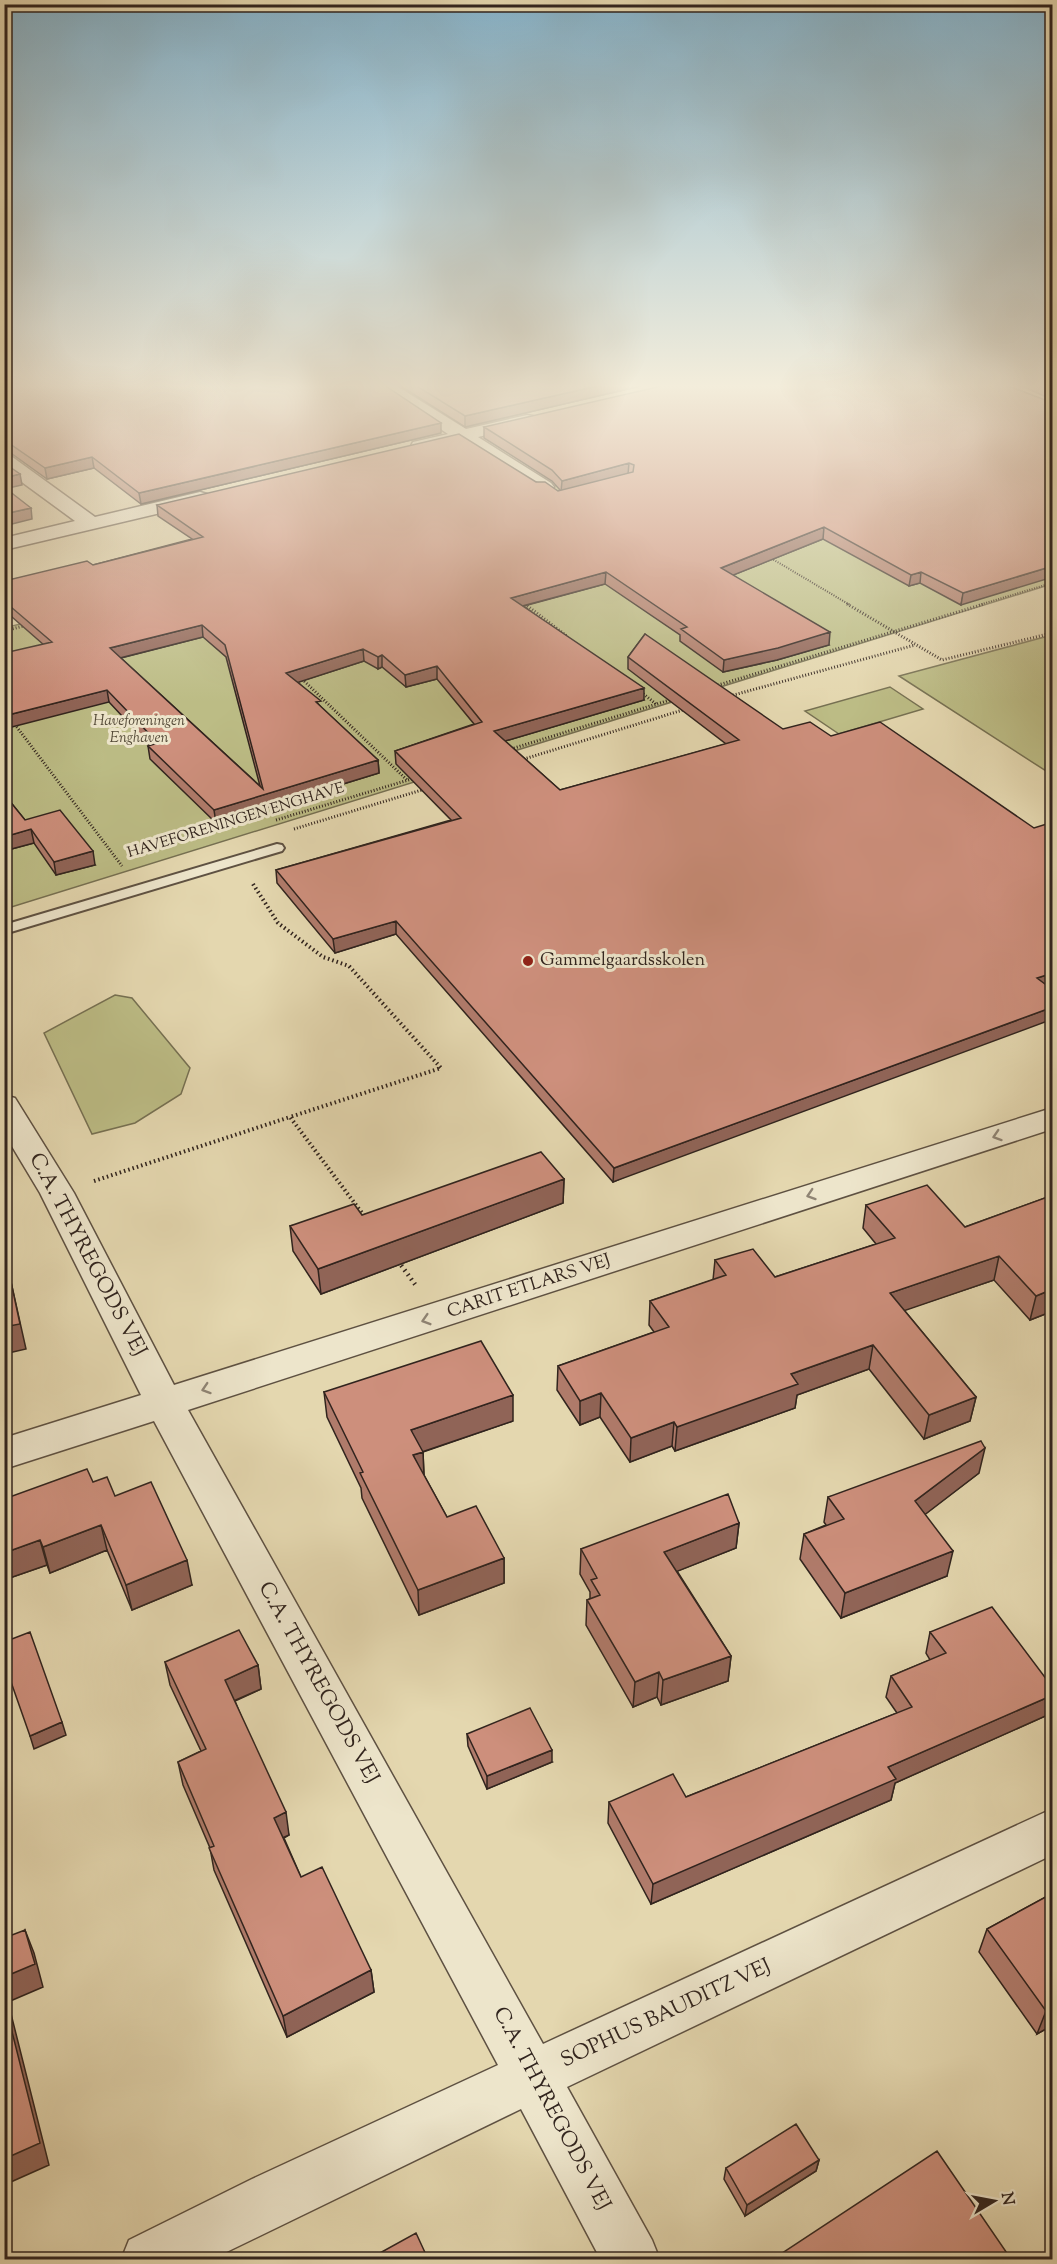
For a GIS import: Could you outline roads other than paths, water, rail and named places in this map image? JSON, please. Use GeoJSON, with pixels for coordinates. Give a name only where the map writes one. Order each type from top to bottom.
{"type":"FeatureCollection","features":[{"type":"Feature","properties":{"kind":"street"},"geometry":{"type":"LineString","coordinates":[[46,491],[92,524]]}},
{"type":"Feature","properties":{"kind":"street"},"geometry":{"type":"LineString","coordinates":[[4,544],[221,494]]}},
{"type":"Feature","properties":{"kind":"street","name":"C.A. THYREGODS VEJ"},"geometry":{"type":"LineString","coordinates":[[4,1105],[57,1193],[164,1403],[194,1454],[632,2259]]}},
{"type":"Feature","properties":{"kind":"street","name":"CARIT ETLARS VEJ"},"geometry":{"type":"LineString","coordinates":[[4,1454],[1053,1118]]}},
{"type":"Feature","properties":{"kind":"street","name":"SOPHUS BAUDITZ VEJ"},"geometry":{"type":"LineString","coordinates":[[149,2259],[1053,1831]]}},
{"type":"Feature","properties":{"kind":"lane"},"geometry":{"type":"LineString","coordinates":[[4,930],[278,848]]}},
{"type":"Feature","properties":{"kind":"place","name":"Gammelgaardsskolen"},"geometry":{"type":"Point","coordinates":[528,961]}},
{"type":"Feature","properties":{"kind":"park label","name":"Haveforeningen Enghaven"},"geometry":{"type":"Point","coordinates":[139,730]}}]}
